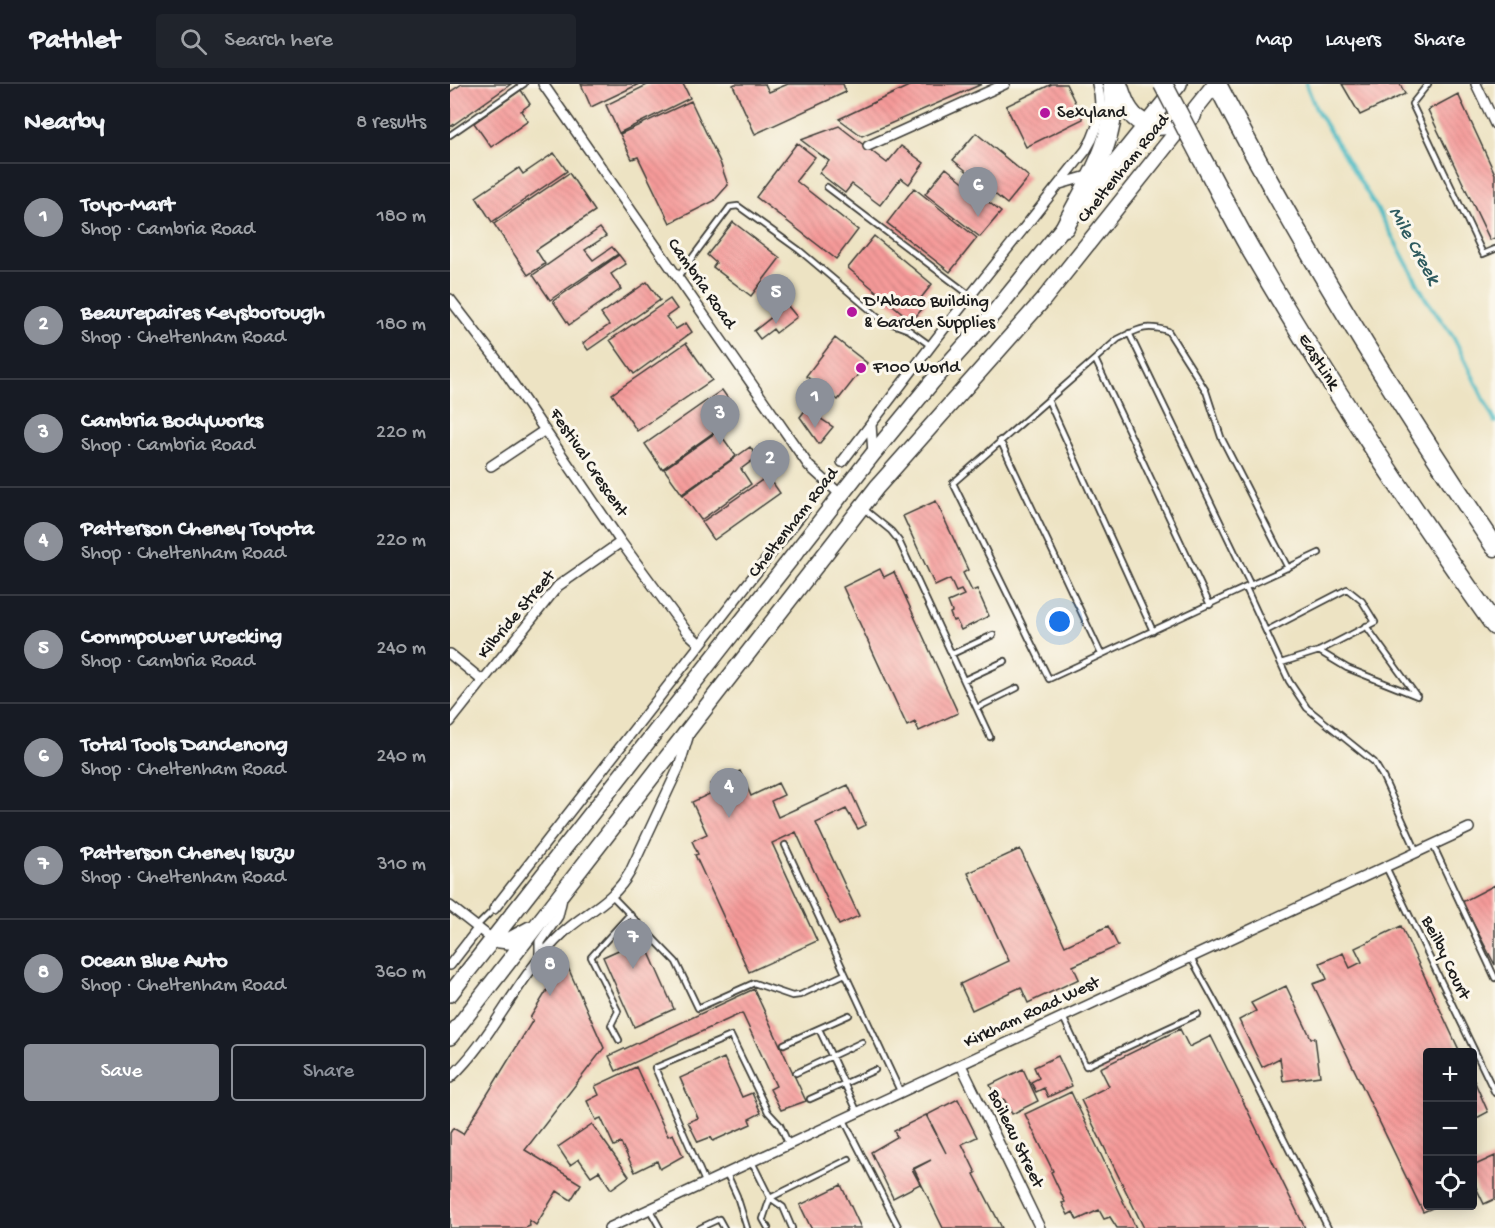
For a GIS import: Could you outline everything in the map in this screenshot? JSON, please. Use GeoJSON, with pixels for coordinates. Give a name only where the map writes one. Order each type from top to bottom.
{"type":"FeatureCollection","features":[{"type":"Feature","properties":{"kind":"highway"},"geometry":{"type":"LineString","coordinates":[[1065,227],[1111,129],[1114,105],[1112,84]]}},
{"type":"Feature","properties":{"kind":"highway"},"geometry":{"type":"LineString","coordinates":[[1118,84],[1128,110],[1134,117],[1162,126],[1175,125],[1192,115]]}},
{"type":"Feature","properties":{"kind":"highway","name":"EastLink"},"geometry":{"type":"LineString","coordinates":[[1163,84],[1253,255],[1315,358],[1411,507],[1495,626]]}},
{"type":"Feature","properties":{"kind":"highway"},"geometry":{"type":"LineString","coordinates":[[1216,84],[1260,166],[1363,342],[1495,547]]}},
{"type":"Feature","properties":{"kind":"highway"},"geometry":{"type":"LineString","coordinates":[[1411,507],[1495,634]]}},
{"type":"Feature","properties":{"kind":"main road","name":"Cheltenham Road"},"geometry":{"type":"LineString","coordinates":[[450,994],[873,454],[1065,227],[1179,84]]}},
{"type":"Feature","properties":{"kind":"main road","name":"Cheltenham Road"},"geometry":{"type":"LineString","coordinates":[[450,1036],[862,508],[963,389],[1043,300],[1216,84]]}},
{"type":"Feature","properties":{"kind":"main road"},"geometry":{"type":"LineString","coordinates":[[841,495],[862,508]]}},
{"type":"Feature","properties":{"kind":"main road"},"geometry":{"type":"LineString","coordinates":[[492,939],[508,941],[535,927]]}},
{"type":"Feature","properties":{"kind":"street","name":"Cambria Road"},"geometry":{"type":"LineString","coordinates":[[543,84],[809,466],[841,495]]}},
{"type":"Feature","properties":{"kind":"street"},"geometry":{"type":"LineString","coordinates":[[868,146],[1005,84]]}},
{"type":"Feature","properties":{"kind":"street"},"geometry":{"type":"LineString","coordinates":[[842,462],[1094,138],[1101,105],[1097,84]]}},
{"type":"Feature","properties":{"kind":"street"},"geometry":{"type":"LineString","coordinates":[[1476,84],[1495,124]]}},
{"type":"Feature","properties":{"kind":"street"},"geometry":{"type":"LineString","coordinates":[[1060,184],[1091,175]]}},
{"type":"Feature","properties":{"kind":"street","name":"Festival Crescent"},"geometry":{"type":"LineString","coordinates":[[450,299],[454,312],[497,360],[621,542],[687,632],[700,644]]}},
{"type":"Feature","properties":{"kind":"street"},"geometry":{"type":"LineString","coordinates":[[871,424],[873,454]]}},
{"type":"Feature","properties":{"kind":"street"},"geometry":{"type":"LineString","coordinates":[[491,466],[545,430]]}},
{"type":"Feature","properties":{"kind":"street","name":"Cheltenham Road"},"geometry":{"type":"LineString","coordinates":[[494,909],[805,510]]}},
{"type":"Feature","properties":{"kind":"street","name":"Kilbride Street"},"geometry":{"type":"LineString","coordinates":[[450,722],[558,586],[621,542]]}},
{"type":"Feature","properties":{"kind":"street"},"geometry":{"type":"LineString","coordinates":[[769,556],[793,556]]}},
{"type":"Feature","properties":{"kind":"street"},"geometry":{"type":"LineString","coordinates":[[450,654],[483,681]]}},
{"type":"Feature","properties":{"kind":"street","name":"Cheltenham Road"},"geometry":{"type":"LineString","coordinates":[[450,1078],[485,1038],[518,985],[540,957],[564,932],[622,886],[679,767],[694,721]]}},
{"type":"Feature","properties":{"kind":"street","name":"Kirkham Road West"},"geometry":{"type":"LineString","coordinates":[[609,1228],[1469,828]]}},
{"type":"Feature","properties":{"kind":"street"},"geometry":{"type":"LineString","coordinates":[[540,957],[540,942],[558,916],[563,891]]}},
{"type":"Feature","properties":{"kind":"street"},"geometry":{"type":"LineString","coordinates":[[450,906],[492,939]]}},
{"type":"Feature","properties":{"kind":"street","name":"Cheltenham Road"},"geometry":{"type":"LineString","coordinates":[[450,965],[477,928]]}},
{"type":"Feature","properties":{"kind":"street","name":"Boileau Street"},"geometry":{"type":"LineString","coordinates":[[961,1065],[1040,1228]]}},
{"type":"Feature","properties":{"kind":"lane"},"geometry":{"type":"LineString","coordinates":[[450,135],[524,84]]}},
{"type":"Feature","properties":{"kind":"lane"},"geometry":{"type":"LineString","coordinates":[[1428,84],[1412,104],[1483,254],[1495,249]]}},
{"type":"Feature","properties":{"kind":"lane"},"geometry":{"type":"LineString","coordinates":[[826,187],[971,296]]}},
{"type":"Feature","properties":{"kind":"lane"},"geometry":{"type":"LineString","coordinates":[[677,278],[730,207],[738,206],[799,250],[882,320],[909,330],[931,346]]}},
{"type":"Feature","properties":{"kind":"lane"},"geometry":{"type":"LineString","coordinates":[[1288,568],[1221,437],[1206,391],[1168,331],[1154,327],[1137,328],[1118,339],[953,483],[1048,679],[1210,605],[1288,568],[1319,553]]}},
{"type":"Feature","properties":{"kind":"lane"},"geometry":{"type":"LineString","coordinates":[[1129,333],[1248,587],[1289,681],[1307,708],[1374,762],[1417,852]]}},
{"type":"Feature","properties":{"kind":"lane"},"geometry":{"type":"LineString","coordinates":[[1095,359],[1210,605]]}},
{"type":"Feature","properties":{"kind":"lane"},"geometry":{"type":"LineString","coordinates":[[1048,400],[1153,631]]}},
{"type":"Feature","properties":{"kind":"lane"},"geometry":{"type":"LineString","coordinates":[[1000,440],[1101,654]]}},
{"type":"Feature","properties":{"kind":"lane"},"geometry":{"type":"LineString","coordinates":[[862,508],[898,538],[990,737]]}},
{"type":"Feature","properties":{"kind":"lane"},"geometry":{"type":"LineString","coordinates":[[1266,631],[1347,589],[1362,601],[1375,622],[1319,651],[1281,663]]}},
{"type":"Feature","properties":{"kind":"lane"},"geometry":{"type":"LineString","coordinates":[[1319,651],[1347,668],[1417,696],[1366,627]]}},
{"type":"Feature","properties":{"kind":"lane"},"geometry":{"type":"LineString","coordinates":[[952,654],[993,635]]}},
{"type":"Feature","properties":{"kind":"lane"},"geometry":{"type":"LineString","coordinates":[[964,680],[1005,660]]}},
{"type":"Feature","properties":{"kind":"lane"},"geometry":{"type":"LineString","coordinates":[[976,708],[1017,688]]}},
{"type":"Feature","properties":{"kind":"lane"},"geometry":{"type":"LineString","coordinates":[[785,845],[900,1093]]}},
{"type":"Feature","properties":{"kind":"lane","name":"Beilby Court"},"geometry":{"type":"LineString","coordinates":[[1432,845],[1495,978]]}},
{"type":"Feature","properties":{"kind":"lane","name":"Beilby Court"},"geometry":{"type":"LineString","coordinates":[[1386,867],[1495,1093]]}},
{"type":"Feature","properties":{"kind":"lane"},"geometry":{"type":"LineString","coordinates":[[612,896],[676,962],[698,1008],[754,982],[792,996],[800,995],[845,974]]}},
{"type":"Feature","properties":{"kind":"lane","name":"Cheltenham Road"},"geometry":{"type":"LineString","coordinates":[[477,928],[494,909]]}},
{"type":"Feature","properties":{"kind":"lane"},"geometry":{"type":"LineString","coordinates":[[619,1041],[611,1025],[618,1011],[591,957],[630,914]]}},
{"type":"Feature","properties":{"kind":"lane"},"geometry":{"type":"LineString","coordinates":[[1191,958],[1219,1009],[1328,1228]]}},
{"type":"Feature","properties":{"kind":"lane"},"geometry":{"type":"LineString","coordinates":[[1063,1017],[1086,1066],[1198,1014]]}},
{"type":"Feature","properties":{"kind":"lane"},"geometry":{"type":"LineString","coordinates":[[784,1044],[849,1015]]}},
{"type":"Feature","properties":{"kind":"lane"},"geometry":{"type":"LineString","coordinates":[[819,1029],[858,1113]]}},
{"type":"Feature","properties":{"kind":"lane"},"geometry":{"type":"LineString","coordinates":[[706,1184],[655,1068],[731,1036],[768,1112],[780,1125],[789,1145]]}},
{"type":"Feature","properties":{"kind":"lane"},"geometry":{"type":"LineString","coordinates":[[796,1073],[862,1042]]}},
{"type":"Feature","properties":{"kind":"lane"},"geometry":{"type":"LineString","coordinates":[[810,1099],[874,1070]]}},
{"type":"Feature","properties":{"kind":"lane"},"geometry":{"type":"LineString","coordinates":[[844,1120],[899,1228]]}},
{"type":"Feature","properties":{"kind":"lane"},"geometry":{"type":"LineString","coordinates":[[768,1228],[763,1219],[770,1198],[849,1159]]}},
{"type":"Feature","properties":{"kind":"lane"},"geometry":{"type":"LineString","coordinates":[[752,1162],[770,1198],[783,1207],[792,1228]]}},
{"type":"Feature","properties":{"kind":"lane"},"geometry":{"type":"LineString","coordinates":[[727,1174],[747,1228]]}},
{"type":"Feature","properties":{"kind":"lane"},"geometry":{"type":"LineString","coordinates":[[650,1210],[660,1228]]}},
{"type":"Feature","properties":{"kind":"lane"},"geometry":{"type":"LineString","coordinates":[[700,1228],[719,1219],[724,1228]]}},
{"type":"Feature","properties":{"kind":"building"},"geometry":{"type":"Polygon","coordinates":[[[462,84],[511,84],[450,127],[450,92],[462,84]]]}},
{"type":"Feature","properties":{"kind":"building"},"geometry":{"type":"Polygon","coordinates":[[[581,84],[639,84],[591,107],[581,84]]]}},
{"type":"Feature","properties":{"kind":"building"},"geometry":{"type":"Polygon","coordinates":[[[649,84],[683,84],[690,98],[619,133],[606,105],[649,84]]]}},
{"type":"Feature","properties":{"kind":"building"},"geometry":{"type":"Polygon","coordinates":[[[765,84],[769,92],[788,84],[843,84],[846,92],[755,134],[733,85],[765,84]]]}},
{"type":"Feature","properties":{"kind":"building"},"geometry":{"type":"Polygon","coordinates":[[[913,84],[982,84],[862,136],[839,119],[913,84]]]}},
{"type":"Feature","properties":{"kind":"building","name":"Sexyland"},"geometry":{"type":"Polygon","coordinates":[[[1052,84],[1066,84],[1083,119],[1026,147],[1006,106],[1052,84]]]}},
{"type":"Feature","properties":{"kind":"building"},"geometry":{"type":"Polygon","coordinates":[[[1342,84],[1400,84],[1405,94],[1360,115],[1342,84]]]}},
{"type":"Feature","properties":{"kind":"building"},"geometry":{"type":"Polygon","coordinates":[[[521,90],[530,104],[521,111],[528,121],[491,147],[474,123],[521,90]]]}},
{"type":"Feature","properties":{"kind":"building"},"geometry":{"type":"Polygon","coordinates":[[[1458,94],[1495,174],[1495,238],[1490,240],[1428,110],[1458,94]]]}},
{"type":"Feature","properties":{"kind":"building"},"geometry":{"type":"Polygon","coordinates":[[[691,101],[720,162],[728,185],[714,201],[670,223],[638,157],[632,159],[620,134],[691,101]]]}},
{"type":"Feature","properties":{"kind":"building"},"geometry":{"type":"Polygon","coordinates":[[[839,126],[887,163],[901,146],[924,163],[909,184],[901,178],[880,205],[852,184],[845,193],[819,173],[829,161],[801,140],[839,126]]]}},
{"type":"Feature","properties":{"kind":"building"},"geometry":{"type":"Polygon","coordinates":[[[976,133],[1029,177],[1007,204],[953,160],[976,133]]]}},
{"type":"Feature","properties":{"kind":"building"},"geometry":{"type":"Polygon","coordinates":[[[797,143],[815,157],[796,181],[858,230],[836,259],[756,197],[797,143]]]}},
{"type":"Feature","properties":{"kind":"building"},"geometry":{"type":"Polygon","coordinates":[[[554,153],[567,171],[492,222],[476,197],[519,168],[523,174],[554,153]]]}},
{"type":"Feature","properties":{"kind":"building"},"geometry":{"type":"Polygon","coordinates":[[[946,168],[1001,212],[980,237],[925,194],[946,168]]]}},
{"type":"Feature","properties":{"kind":"building"},"geometry":{"type":"Polygon","coordinates":[[[569,173],[595,211],[536,250],[545,264],[528,275],[494,224],[569,173]]]}},
{"type":"Feature","properties":{"kind":"building"},"geometry":{"type":"Polygon","coordinates":[[[914,188],[977,238],[950,272],[887,223],[914,188]]]}},
{"type":"Feature","properties":{"kind":"building"},"geometry":{"type":"Polygon","coordinates":[[[733,222],[780,258],[751,296],[713,267],[716,263],[707,255],[733,222]]]}},
{"type":"Feature","properties":{"kind":"building"},"geometry":{"type":"Polygon","coordinates":[[[600,228],[606,236],[585,250],[593,260],[612,247],[618,254],[550,300],[533,275],[600,228]]]}},
{"type":"Feature","properties":{"kind":"building"},"geometry":{"type":"Polygon","coordinates":[[[874,236],[932,284],[921,298],[927,303],[912,321],[848,268],[874,236]]]}},
{"type":"Feature","properties":{"kind":"building"},"geometry":{"type":"Polygon","coordinates":[[[619,255],[626,264],[611,274],[621,289],[569,325],[553,301],[619,255]]]}},
{"type":"Feature","properties":{"kind":"building"},"geometry":{"type":"Polygon","coordinates":[[[647,282],[660,300],[588,350],[583,343],[609,325],[601,314],[647,282]]]}},
{"type":"Feature","properties":{"kind":"building"},"geometry":{"type":"Polygon","coordinates":[[[670,299],[677,309],[666,317],[676,329],[686,323],[692,332],[634,374],[610,340],[670,299]]]}},
{"type":"Feature","properties":{"kind":"building"},"geometry":{"type":"Polygon","coordinates":[[[787,305],[797,317],[776,333],[773,329],[760,339],[754,331],[787,305]]]}},
{"type":"Feature","properties":{"kind":"building"},"geometry":{"type":"Polygon","coordinates":[[[835,338],[867,363],[838,400],[806,376],[835,338]]]}},
{"type":"Feature","properties":{"kind":"building"},"geometry":{"type":"Polygon","coordinates":[[[686,343],[712,380],[637,431],[612,394],[686,343]]]}},
{"type":"Feature","properties":{"kind":"building"},"geometry":{"type":"Polygon","coordinates":[[[722,390],[729,400],[721,406],[731,420],[662,469],[645,444],[722,390]]]}},
{"type":"Feature","properties":{"kind":"building"},"geometry":{"type":"Polygon","coordinates":[[[806,409],[833,427],[819,444],[800,417],[806,409]]]}},
{"type":"Feature","properties":{"kind":"building"},"geometry":{"type":"Polygon","coordinates":[[[718,431],[736,456],[682,494],[664,469],[718,431]]]}},
{"type":"Feature","properties":{"kind":"building"},"geometry":{"type":"Polygon","coordinates":[[[750,447],[757,457],[741,469],[751,484],[701,520],[683,495],[750,447]]]}},
{"type":"Feature","properties":{"kind":"building"},"geometry":{"type":"Polygon","coordinates":[[[768,476],[780,493],[714,540],[702,522],[768,476]]]}},
{"type":"Feature","properties":{"kind":"building"},"geometry":{"type":"Polygon","coordinates":[[[936,501],[968,570],[963,573],[972,591],[977,589],[989,616],[961,630],[956,620],[953,621],[948,602],[964,595],[961,590],[956,592],[950,579],[935,586],[903,516],[936,501]]]}},
{"type":"Feature","properties":{"kind":"building"},"geometry":{"type":"Polygon","coordinates":[[[880,569],[884,577],[894,572],[958,713],[919,731],[915,722],[907,726],[843,587],[880,569]]]}},
{"type":"Feature","properties":{"kind":"building"},"geometry":{"type":"Polygon","coordinates":[[[740,771],[751,796],[778,783],[784,795],[771,801],[778,817],[848,785],[866,825],[858,829],[846,809],[816,823],[859,916],[839,925],[796,832],[772,843],[817,941],[749,972],[695,855],[698,854],[692,841],[707,834],[692,802],[714,792],[710,784],[740,771]]]}},
{"type":"Feature","properties":{"kind":"building"},"geometry":{"type":"Polygon","coordinates":[[[1020,849],[1065,946],[1108,926],[1118,946],[1073,966],[1079,979],[1028,1003],[1021,987],[972,1010],[960,984],[1009,961],[968,873],[1020,849]]]}},
{"type":"Feature","properties":{"kind":"building"},"geometry":{"type":"Polygon","coordinates":[[[1495,885],[1495,965],[1462,902],[1495,885]]]}},
{"type":"Feature","properties":{"kind":"building"},"geometry":{"type":"Polygon","coordinates":[[[1401,926],[1458,1048],[1423,1048],[1423,1210],[1428,1210],[1423,1212],[1313,984],[1327,979],[1320,963],[1343,953],[1350,968],[1362,962],[1355,948],[1401,926]]]}},
{"type":"Feature","properties":{"kind":"building"},"geometry":{"type":"Polygon","coordinates":[[[643,939],[674,1009],[634,1027],[603,957],[643,939]]]}},
{"type":"Feature","properties":{"kind":"building"},"geometry":{"type":"Polygon","coordinates":[[[565,961],[604,1048],[525,1150],[581,1184],[571,1200],[557,1191],[536,1225],[529,1220],[530,1226],[525,1228],[450,1228],[450,1133],[453,1128],[463,1134],[533,1020],[530,1018],[565,961]]]}},
{"type":"Feature","properties":{"kind":"building"},"geometry":{"type":"Polygon","coordinates":[[[1286,986],[1311,1038],[1315,1038],[1320,1076],[1283,1081],[1280,1058],[1262,1067],[1239,1020],[1256,1011],[1251,1003],[1286,986]]]}},
{"type":"Feature","properties":{"kind":"building"},"geometry":{"type":"Polygon","coordinates":[[[754,989],[806,1101],[781,1110],[770,1089],[776,1086],[742,1013],[616,1071],[609,1056],[754,989]]]}},
{"type":"Feature","properties":{"kind":"building"},"geometry":{"type":"Polygon","coordinates":[[[1180,1029],[1189,1047],[1211,1036],[1305,1228],[1144,1228],[1081,1100],[1109,1086],[1100,1068],[1180,1029]]]}},
{"type":"Feature","properties":{"kind":"building"},"geometry":{"type":"Polygon","coordinates":[[[1058,1056],[1072,1086],[1048,1097],[1044,1088],[1036,1092],[1031,1082],[1039,1078],[1034,1067],[1058,1056]]]}},
{"type":"Feature","properties":{"kind":"building"},"geometry":{"type":"Polygon","coordinates":[[[724,1058],[742,1097],[752,1093],[761,1113],[749,1119],[751,1124],[713,1141],[711,1137],[698,1142],[688,1122],[698,1118],[680,1078],[724,1058]]]}},
{"type":"Feature","properties":{"kind":"building"},"geometry":{"type":"Polygon","coordinates":[[[636,1067],[668,1136],[673,1134],[683,1156],[660,1169],[657,1161],[635,1172],[621,1143],[614,1146],[601,1118],[596,1120],[587,1101],[599,1095],[595,1086],[636,1067]]]}},
{"type":"Feature","properties":{"kind":"building"},"geometry":{"type":"Polygon","coordinates":[[[1023,1069],[1038,1101],[1012,1114],[1004,1099],[998,1102],[990,1085],[1023,1069]]]}},
{"type":"Feature","properties":{"kind":"building"},"geometry":{"type":"Polygon","coordinates":[[[1477,1087],[1488,1112],[1477,1118],[1477,1087]]]}},
{"type":"Feature","properties":{"kind":"building"},"geometry":{"type":"Polygon","coordinates":[[[1071,1092],[1136,1228],[1117,1228],[1110,1217],[1104,1219],[1099,1210],[1077,1220],[1073,1212],[1068,1215],[1062,1203],[1065,1202],[1051,1172],[1053,1171],[1025,1114],[1071,1092]]]}},
{"type":"Feature","properties":{"kind":"building"},"geometry":{"type":"Polygon","coordinates":[[[958,1099],[977,1137],[962,1144],[976,1173],[974,1174],[1002,1228],[943,1228],[914,1169],[931,1160],[912,1169],[920,1184],[893,1198],[871,1152],[897,1137],[894,1131],[926,1115],[946,1153],[927,1115],[958,1099]]]}},
{"type":"Feature","properties":{"kind":"building"},"geometry":{"type":"Polygon","coordinates":[[[592,1124],[629,1176],[611,1189],[599,1171],[591,1176],[579,1159],[570,1165],[558,1147],[592,1124]]]}},
{"type":"Feature","properties":{"kind":"building"},"geometry":{"type":"Polygon","coordinates":[[[1495,1156],[1495,1199],[1484,1204],[1477,1189],[1477,1164],[1495,1156]]]}},
{"type":"Feature","properties":{"kind":"building"},"geometry":{"type":"Polygon","coordinates":[[[841,1185],[861,1228],[811,1228],[800,1205],[841,1185]]]}},
{"type":"Feature","properties":{"kind":"waterway","name":"Mile Creek"},"geometry":{"type":"LineString","coordinates":[[1306,84],[1316,109],[1379,212],[1426,299],[1454,338],[1495,422]]}},
{"type":"Feature","properties":{"kind":"place","name":"Sexyland"},"geometry":{"type":"Point","coordinates":[1045,113]}},
{"type":"Feature","properties":{"kind":"place","name":"Total Tools Dandenong"},"geometry":{"type":"Point","coordinates":[978,217]}},
{"type":"Feature","properties":{"kind":"place","name":"D'Abaco Building & Garden Supplies"},"geometry":{"type":"Point","coordinates":[852,312]}},
{"type":"Feature","properties":{"kind":"place","name":"Commpower Wrecking"},"geometry":{"type":"Point","coordinates":[776,324]}},
{"type":"Feature","properties":{"kind":"place","name":"F100 World"},"geometry":{"type":"Point","coordinates":[861,368]}},
{"type":"Feature","properties":{"kind":"place","name":"Toyo-Mart"},"geometry":{"type":"Point","coordinates":[815,428]}},
{"type":"Feature","properties":{"kind":"place","name":"Cambria Bodyworks"},"geometry":{"type":"Point","coordinates":[720,445]}},
{"type":"Feature","properties":{"kind":"place","name":"Beaurepaires Keysborough"},"geometry":{"type":"Point","coordinates":[770,490]}},
{"type":"Feature","properties":{"kind":"place","name":"Patterson Cheney Toyota"},"geometry":{"type":"Point","coordinates":[729,818]}},
{"type":"Feature","properties":{"kind":"place","name":"Patterson Cheney Isuzu"},"geometry":{"type":"Point","coordinates":[633,969]}},
{"type":"Feature","properties":{"kind":"place","name":"Ocean Blue Auto"},"geometry":{"type":"Point","coordinates":[550,996]}}]}
